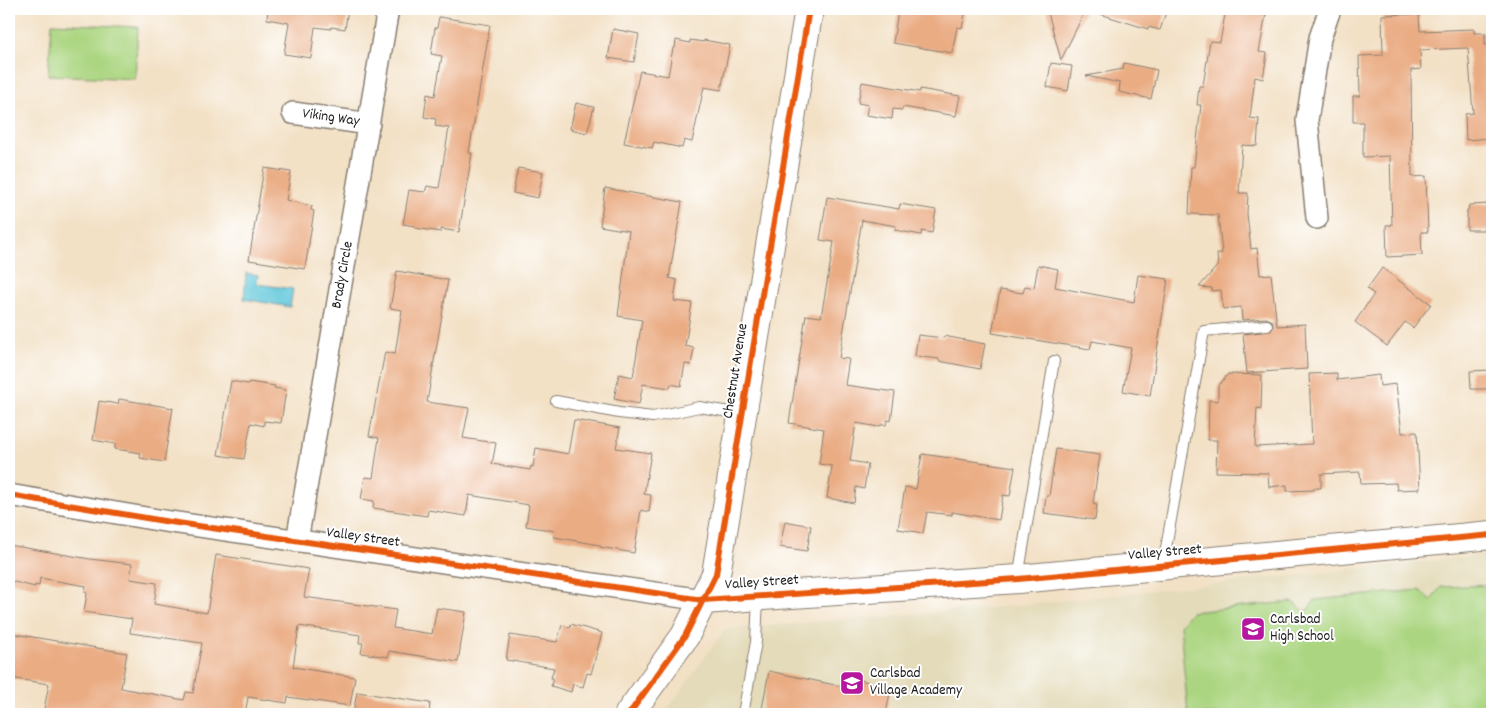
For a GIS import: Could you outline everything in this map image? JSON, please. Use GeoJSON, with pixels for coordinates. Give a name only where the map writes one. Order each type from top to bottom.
{"type":"FeatureCollection","features":[{"type":"Feature","properties":{"kind":"street","name":"Brady Circle"},"geometry":{"type":"LineString","coordinates":[[298,541],[388,9]]}},
{"type":"Feature","properties":{"kind":"street","name":"Chestnut Avenue"},"geometry":{"type":"LineString","coordinates":[[629,714],[685,636],[716,574],[809,9]]}},
{"type":"Feature","properties":{"kind":"street"},"geometry":{"type":"LineString","coordinates":[[1317,218],[1307,120],[1320,38],[1330,9]]}},
{"type":"Feature","properties":{"kind":"street","name":"Viking Way"},"geometry":{"type":"LineString","coordinates":[[293,113],[369,124]]}},
{"type":"Feature","properties":{"kind":"street","name":"Valley Street"},"geometry":{"type":"LineString","coordinates":[[9,495],[298,541],[703,600],[1018,579],[1492,535]]}},
{"type":"Feature","properties":{"kind":"lane"},"geometry":{"type":"LineString","coordinates":[[1163,566],[1204,331],[1267,325]]}},
{"type":"Feature","properties":{"kind":"lane"},"geometry":{"type":"LineString","coordinates":[[1018,579],[1054,361]]}},
{"type":"Feature","properties":{"kind":"lane"},"geometry":{"type":"LineString","coordinates":[[556,401],[619,413],[653,417],[699,407],[742,414]]}},
{"type":"Feature","properties":{"kind":"lane"},"geometry":{"type":"LineString","coordinates":[[742,714],[756,642],[758,596]]}},
{"type":"Feature","properties":{"kind":"shaded area","name":"Carlsbad High School"},"geometry":{"type":"Polygon","coordinates":[[[1492,554],[1492,714],[664,714],[725,629],[1011,606],[1492,554]]]}},
{"type":"Feature","properties":{"kind":"green space"},"geometry":{"type":"Polygon","coordinates":[[[52,23],[138,27],[135,79],[48,75],[52,23]]]}},
{"type":"Feature","properties":{"kind":"green space"},"geometry":{"type":"Polygon","coordinates":[[[1492,585],[1492,714],[1188,714],[1180,625],[1191,612],[1292,602],[1306,612],[1315,600],[1419,590],[1431,600],[1441,587],[1492,585]]]}},
{"type":"Feature","properties":{"kind":"water"},"geometry":{"type":"Polygon","coordinates":[[[246,273],[258,275],[257,284],[293,289],[290,307],[244,299],[246,273]]]}},
{"type":"Feature","properties":{"kind":"building"},"geometry":{"type":"Polygon","coordinates":[[[268,9],[348,9],[345,29],[315,27],[311,58],[284,54],[289,23],[267,19],[268,9]]]}},
{"type":"Feature","properties":{"kind":"building"},"geometry":{"type":"Polygon","coordinates":[[[909,9],[966,9],[962,28],[957,27],[952,53],[893,43],[898,11],[909,12],[909,9]]]}},
{"type":"Feature","properties":{"kind":"building"},"geometry":{"type":"Polygon","coordinates":[[[1047,9],[1086,9],[1061,60],[1047,9]]]}},
{"type":"Feature","properties":{"kind":"building"},"geometry":{"type":"Polygon","coordinates":[[[1097,9],[1167,9],[1160,30],[1148,27],[1148,29],[1097,13],[1097,9]]]}},
{"type":"Feature","properties":{"kind":"building"},"geometry":{"type":"Polygon","coordinates":[[[1226,9],[1267,9],[1259,52],[1267,53],[1263,79],[1255,77],[1250,118],[1259,119],[1257,146],[1242,145],[1239,193],[1248,193],[1247,214],[1251,249],[1257,248],[1260,275],[1271,274],[1277,326],[1305,324],[1307,369],[1247,373],[1243,334],[1271,331],[1273,321],[1266,318],[1242,320],[1241,307],[1223,309],[1221,290],[1212,291],[1212,288],[1199,287],[1218,265],[1217,254],[1222,253],[1218,215],[1189,214],[1191,167],[1194,167],[1201,105],[1197,105],[1199,86],[1203,86],[1210,41],[1220,42],[1226,9]]]}},
{"type":"Feature","properties":{"kind":"building"},"geometry":{"type":"Polygon","coordinates":[[[1419,14],[1420,31],[1474,29],[1474,33],[1485,33],[1485,45],[1492,45],[1492,138],[1466,140],[1465,114],[1473,113],[1468,48],[1420,50],[1421,69],[1411,70],[1412,177],[1426,176],[1428,232],[1421,232],[1422,255],[1387,257],[1386,225],[1392,225],[1390,156],[1363,157],[1363,122],[1353,122],[1353,96],[1360,96],[1359,56],[1383,55],[1382,15],[1419,14]]]}},
{"type":"Feature","properties":{"kind":"building"},"geometry":{"type":"Polygon","coordinates":[[[439,17],[490,25],[469,153],[472,153],[459,232],[441,229],[441,232],[403,224],[409,190],[425,192],[427,186],[439,188],[449,128],[435,126],[436,119],[424,117],[427,94],[435,96],[442,56],[431,54],[435,28],[437,28],[439,17]]]}},
{"type":"Feature","properties":{"kind":"building"},"geometry":{"type":"Polygon","coordinates":[[[613,29],[639,34],[634,62],[608,58],[613,29]]]}},
{"type":"Feature","properties":{"kind":"building"},"geometry":{"type":"Polygon","coordinates":[[[676,40],[690,43],[690,40],[704,42],[704,40],[730,45],[721,90],[704,87],[692,142],[684,140],[682,148],[654,142],[652,148],[624,143],[640,71],[668,76],[676,40]]]}},
{"type":"Feature","properties":{"kind":"building"},"geometry":{"type":"Polygon","coordinates":[[[1051,63],[1072,66],[1068,91],[1047,87],[1051,63]]]}},
{"type":"Feature","properties":{"kind":"building"},"geometry":{"type":"Polygon","coordinates":[[[1124,63],[1157,70],[1151,99],[1119,92],[1120,83],[1086,76],[1123,69],[1124,63]]]}},
{"type":"Feature","properties":{"kind":"building"},"geometry":{"type":"Polygon","coordinates":[[[862,82],[920,92],[920,89],[960,96],[956,116],[903,107],[902,110],[893,109],[892,119],[866,115],[868,105],[858,103],[862,82]]]}},
{"type":"Feature","properties":{"kind":"building"},"geometry":{"type":"Polygon","coordinates":[[[576,103],[594,107],[587,133],[570,129],[576,103]]]}},
{"type":"Feature","properties":{"kind":"building"},"geometry":{"type":"Polygon","coordinates":[[[264,168],[291,172],[286,200],[312,206],[311,210],[314,211],[305,269],[249,260],[264,168]]]}},
{"type":"Feature","properties":{"kind":"building"},"geometry":{"type":"Polygon","coordinates":[[[518,168],[543,172],[538,198],[513,193],[518,168]]]}},
{"type":"Feature","properties":{"kind":"building"},"geometry":{"type":"Polygon","coordinates":[[[605,188],[682,202],[669,278],[677,280],[674,301],[692,303],[685,346],[694,348],[691,365],[685,364],[681,386],[671,384],[670,388],[643,384],[639,404],[614,399],[619,374],[633,377],[642,320],[618,316],[629,231],[600,226],[605,188]]]}},
{"type":"Feature","properties":{"kind":"building"},"geometry":{"type":"Polygon","coordinates":[[[827,197],[899,209],[900,204],[936,210],[932,233],[922,231],[921,235],[895,230],[896,226],[862,220],[839,358],[849,359],[845,385],[895,392],[891,421],[887,420],[886,425],[880,425],[879,427],[856,423],[850,461],[868,464],[864,489],[856,487],[854,503],[827,498],[832,466],[819,464],[824,429],[789,423],[806,315],[821,317],[834,242],[820,240],[827,197]]]}},
{"type":"Feature","properties":{"kind":"building"},"geometry":{"type":"Polygon","coordinates":[[[1492,204],[1492,230],[1467,230],[1467,211],[1469,205],[1492,204]]]}},
{"type":"Feature","properties":{"kind":"building"},"geometry":{"type":"Polygon","coordinates":[[[1038,265],[1058,269],[1055,287],[1134,302],[1138,275],[1168,279],[1150,396],[1123,391],[1131,348],[1092,341],[1090,349],[992,333],[1000,290],[1023,293],[1025,286],[1034,288],[1038,265]]]}},
{"type":"Feature","properties":{"kind":"building"},"geometry":{"type":"Polygon","coordinates":[[[1382,268],[1431,304],[1413,328],[1405,322],[1387,346],[1355,322],[1374,294],[1367,289],[1382,268]]]}},
{"type":"Feature","properties":{"kind":"building"},"geometry":{"type":"Polygon","coordinates":[[[397,271],[448,280],[427,402],[469,408],[463,438],[496,443],[492,464],[530,470],[531,466],[533,467],[536,448],[568,454],[574,420],[620,428],[616,448],[651,453],[644,494],[651,495],[649,512],[641,510],[634,553],[554,537],[555,531],[526,526],[529,505],[469,495],[466,516],[428,510],[427,516],[373,508],[374,501],[361,499],[365,477],[373,478],[379,438],[369,436],[385,352],[395,354],[402,310],[390,308],[397,271]]]}},
{"type":"Feature","properties":{"kind":"building"},"geometry":{"type":"Polygon","coordinates":[[[918,335],[944,338],[944,336],[985,344],[980,369],[939,361],[939,359],[915,356],[918,335]]]}},
{"type":"Feature","properties":{"kind":"building"},"geometry":{"type":"Polygon","coordinates":[[[1492,370],[1492,389],[1471,389],[1470,371],[1492,370]]]}},
{"type":"Feature","properties":{"kind":"building"},"geometry":{"type":"Polygon","coordinates":[[[1337,373],[1337,380],[1379,375],[1380,386],[1396,384],[1402,433],[1417,432],[1420,489],[1397,490],[1396,483],[1361,484],[1360,472],[1321,474],[1321,488],[1287,491],[1287,485],[1269,487],[1268,473],[1216,472],[1217,440],[1208,440],[1209,400],[1218,401],[1218,386],[1228,374],[1262,375],[1261,409],[1257,408],[1255,447],[1312,444],[1309,374],[1337,373]]]}},
{"type":"Feature","properties":{"kind":"building"},"geometry":{"type":"Polygon","coordinates":[[[231,381],[275,386],[274,388],[286,390],[281,423],[264,421],[264,426],[251,423],[244,459],[218,455],[231,381]]]}},
{"type":"Feature","properties":{"kind":"building"},"geometry":{"type":"Polygon","coordinates":[[[119,399],[173,408],[164,462],[140,458],[141,453],[115,449],[115,444],[93,440],[99,401],[118,404],[119,399]]]}},
{"type":"Feature","properties":{"kind":"building"},"geometry":{"type":"Polygon","coordinates":[[[1056,449],[1100,455],[1093,504],[1097,505],[1095,520],[1044,513],[1046,496],[1049,496],[1056,449]]]}},
{"type":"Feature","properties":{"kind":"building"},"geometry":{"type":"Polygon","coordinates":[[[922,454],[1015,467],[1010,496],[1003,495],[999,520],[952,512],[952,515],[927,512],[923,533],[898,529],[905,487],[916,489],[922,454]]]}},
{"type":"Feature","properties":{"kind":"building"},"geometry":{"type":"Polygon","coordinates":[[[785,521],[811,526],[807,551],[780,547],[785,521]]]}},
{"type":"Feature","properties":{"kind":"building"},"geometry":{"type":"Polygon","coordinates":[[[9,545],[132,564],[130,579],[157,583],[154,604],[207,613],[216,555],[309,569],[304,597],[396,610],[393,628],[432,634],[437,608],[466,612],[458,662],[389,651],[388,657],[361,653],[363,643],[359,643],[360,635],[299,626],[293,667],[355,677],[350,706],[288,697],[287,703],[248,697],[245,714],[43,714],[49,684],[9,678],[9,633],[127,653],[121,688],[184,700],[186,692],[193,693],[202,643],[130,633],[132,619],[84,612],[87,593],[85,592],[86,586],[40,578],[39,586],[35,585],[35,587],[10,581],[9,545]]]}},
{"type":"Feature","properties":{"kind":"building"},"geometry":{"type":"Polygon","coordinates":[[[571,624],[602,633],[591,674],[587,673],[583,687],[573,684],[571,692],[551,686],[554,668],[506,660],[510,635],[557,642],[562,625],[570,628],[571,624]]]}},
{"type":"Feature","properties":{"kind":"building"},"geometry":{"type":"Polygon","coordinates":[[[769,671],[849,688],[851,678],[891,687],[886,714],[761,714],[769,671]]]}},
{"type":"Feature","properties":{"kind":"building"},"geometry":{"type":"Polygon","coordinates":[[[357,692],[430,703],[429,714],[353,714],[357,692]]]}},
{"type":"Feature","properties":{"kind":"cycle path"},"geometry":{"type":"LineString","coordinates":[[629,714],[685,636],[716,574],[809,9]]}},
{"type":"Feature","properties":{"kind":"cycle path"},"geometry":{"type":"LineString","coordinates":[[9,495],[164,521],[703,600],[1018,579],[1492,535]]}},
{"type":"Feature","properties":{"kind":"place","name":"Carlsbad High School"},"geometry":{"type":"Point","coordinates":[1253,629]}},
{"type":"Feature","properties":{"kind":"place","name":"Carlsbad Village Academy"},"geometry":{"type":"Point","coordinates":[852,683]}}]}
